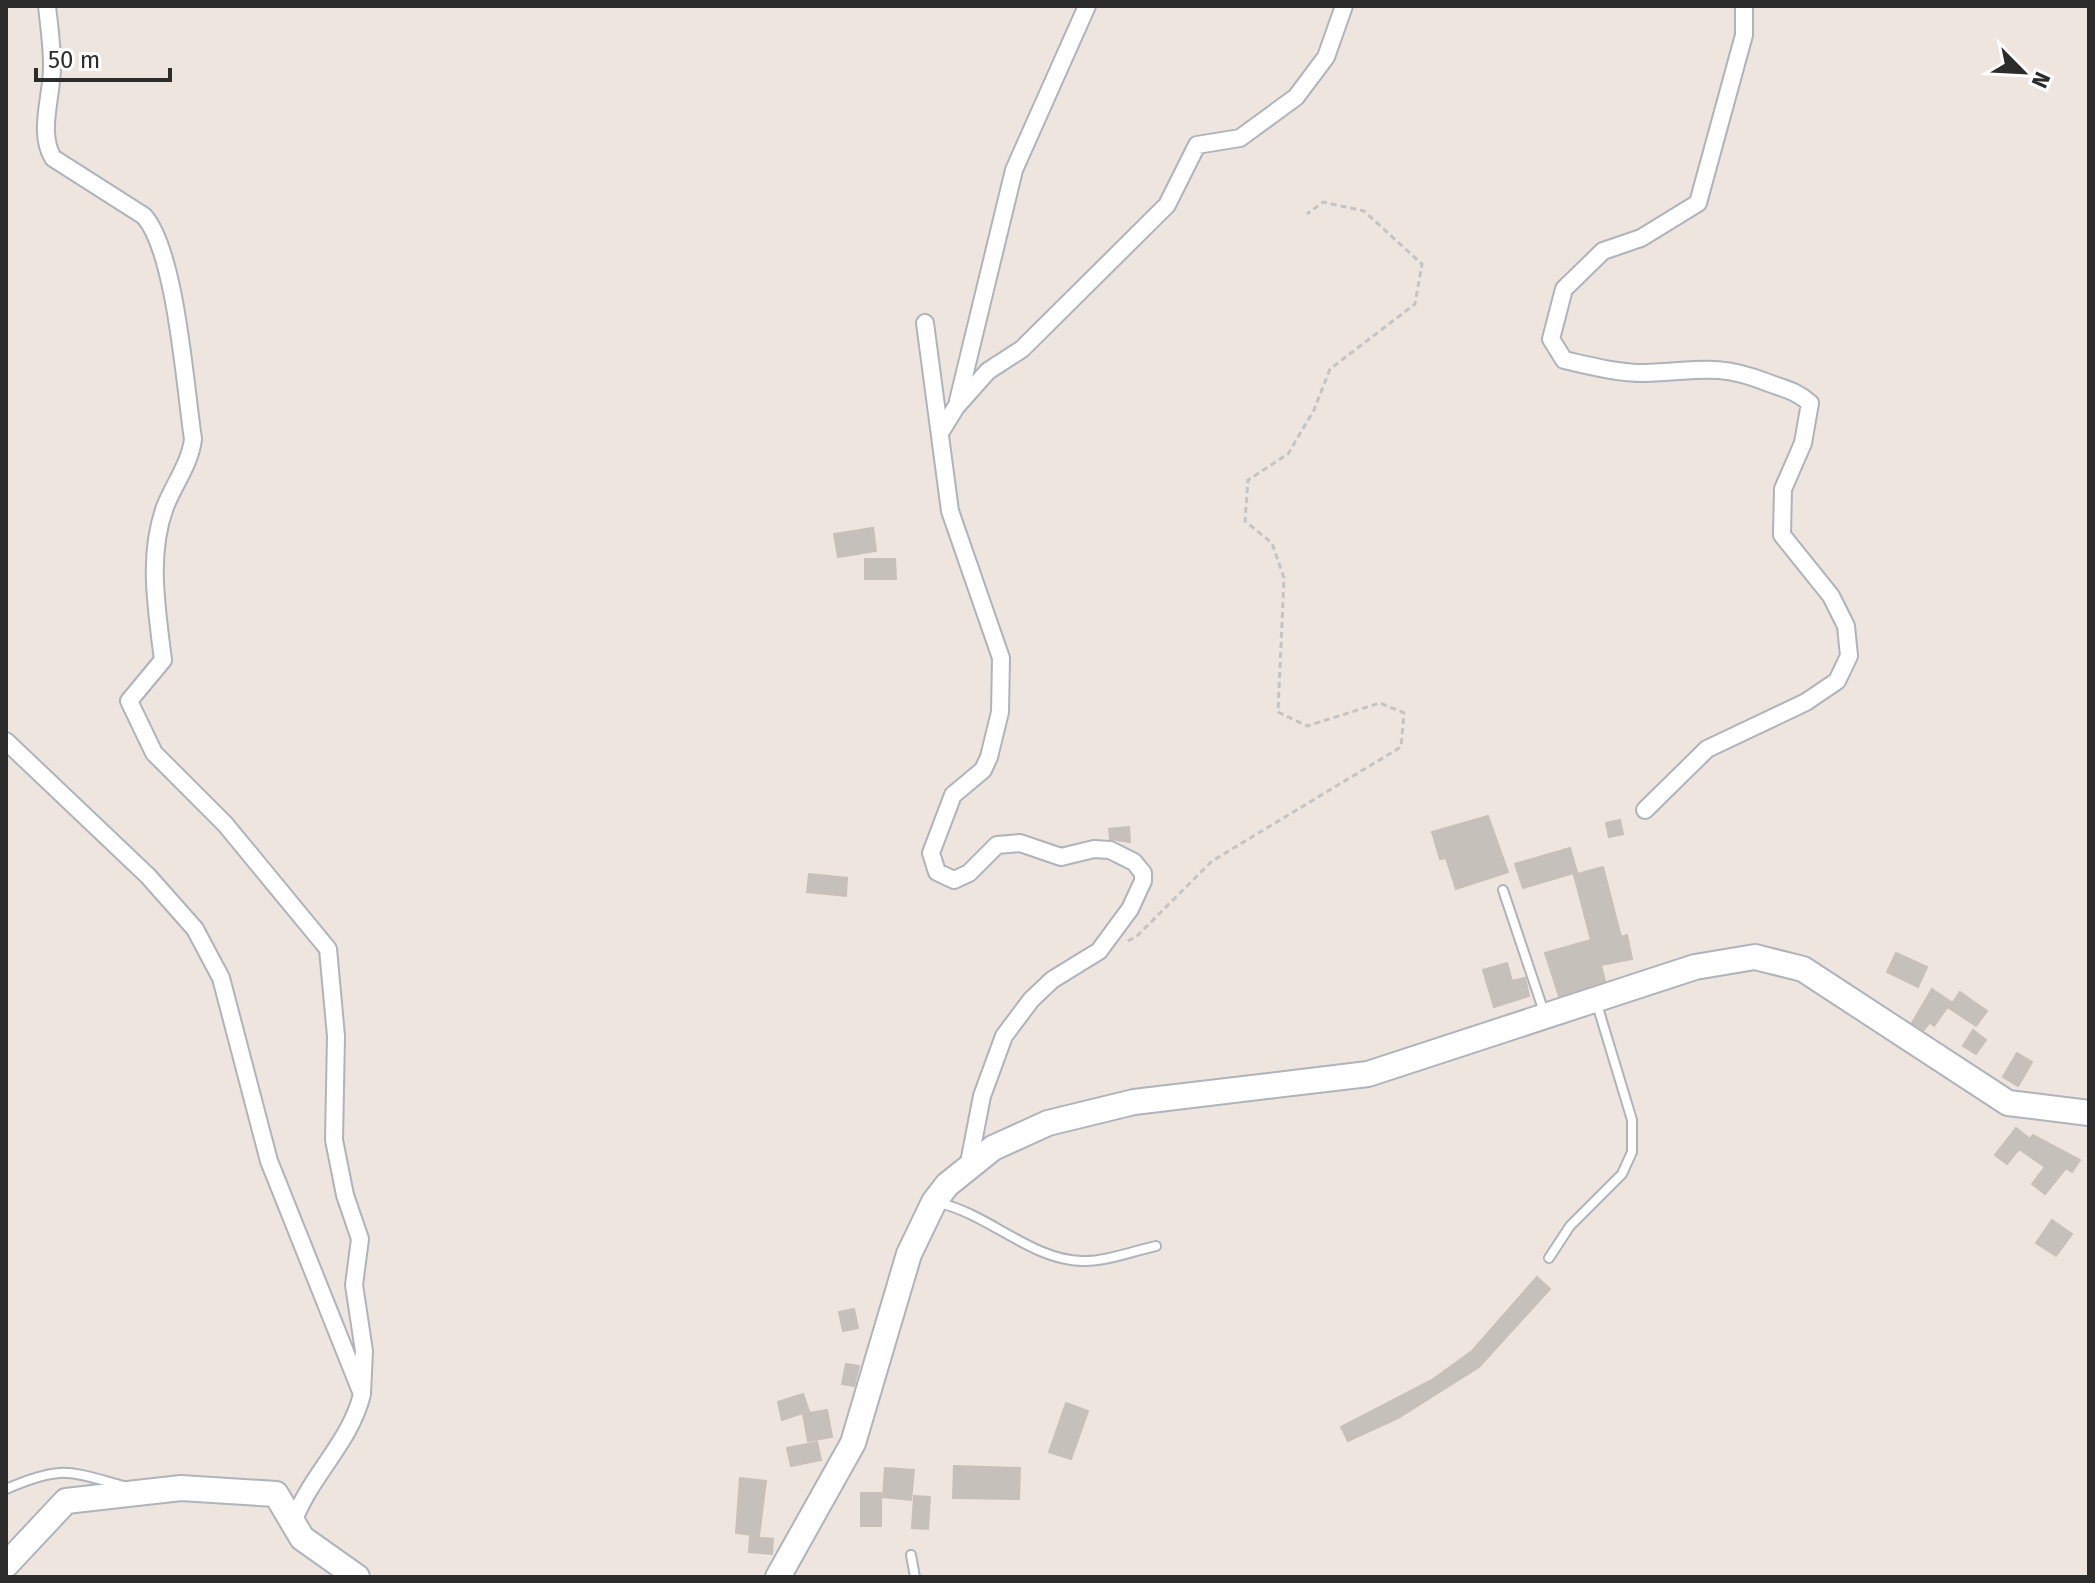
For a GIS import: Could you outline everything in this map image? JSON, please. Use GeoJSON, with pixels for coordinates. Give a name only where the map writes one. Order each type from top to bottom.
{"type":"FeatureCollection","features":[{"type":"Feature","properties":{"kind":"main road"},"geometry":{"type":"LineString","coordinates":[[778,1577],[853,1443],[909,1254],[934,1202],[947,1185],[993,1148],[1048,1123],[1134,1102],[1368,1074],[1695,967],[1755,957],[1803,969],[2008,1103],[2089,1113]]}},
{"type":"Feature","properties":{"kind":"main road"},"geometry":{"type":"LineString","coordinates":[[6,1565],[66,1501],[181,1488],[276,1494],[302,1538],[357,1577]]}},
{"type":"Feature","properties":{"kind":"street"},"geometry":{"type":"LineString","coordinates":[[47,6],[52,62],[51,101],[45,126],[47,148],[53,158],[144,216],[153,227],[167,268],[193,439],[191,453],[164,510],[153,574],[163,660],[129,701],[154,753],[225,824],[328,949],[336,1036],[332,1088],[334,1140],[345,1195],[360,1239],[354,1285],[364,1351],[362,1394],[357,1416],[305,1492],[294,1520]]}},
{"type":"Feature","properties":{"kind":"street"},"geometry":{"type":"LineString","coordinates":[[956,407],[1014,170],[1087,6]]}},
{"type":"Feature","properties":{"kind":"street"},"geometry":{"type":"LineString","coordinates":[[940,433],[956,407],[988,371],[1022,349],[1167,205],[1197,145],[1240,138],[1296,97],[1326,57],[1344,6]]}},
{"type":"Feature","properties":{"kind":"street"},"geometry":{"type":"LineString","coordinates":[[1645,810],[1707,749],[1806,702],[1837,681],[1849,656],[1846,626],[1831,596],[1782,535],[1783,489],[1803,443],[1810,403],[1795,390],[1744,372],[1703,367],[1645,373],[1612,371],[1564,360],[1551,339],[1564,289],[1603,251],[1641,238],[1698,203],[1744,35],[1744,6]]}},
{"type":"Feature","properties":{"kind":"street"},"geometry":{"type":"LineString","coordinates":[[925,323],[950,511],[1001,658],[1000,712],[989,757],[983,770],[953,795],[931,853],[937,872],[954,880],[969,873],[997,845],[1020,843],[1061,857],[1094,849],[1110,850],[1134,862],[1143,873],[1143,881],[1130,909],[1099,951],[1052,980],[1031,1000],[1004,1036],[982,1096],[968,1168]]}},
{"type":"Feature","properties":{"kind":"street"},"geometry":{"type":"LineString","coordinates":[[6,741],[148,876],[195,929],[221,978],[269,1161],[362,1394]]}},
{"type":"Feature","properties":{"kind":"lane"},"geometry":{"type":"LineString","coordinates":[[1503,890],[1545,1016]]}},
{"type":"Feature","properties":{"kind":"lane"},"geometry":{"type":"LineString","coordinates":[[1549,1258],[1570,1226],[1622,1174],[1632,1152],[1632,1120],[1596,1000]]}},
{"type":"Feature","properties":{"kind":"lane"},"geometry":{"type":"LineString","coordinates":[[934,1202],[960,1208],[1055,1256],[1084,1262],[1156,1246]]}},
{"type":"Feature","properties":{"kind":"lane"},"geometry":{"type":"LineString","coordinates":[[6,1489],[37,1476],[73,1471],[147,1493]]}},
{"type":"Feature","properties":{"kind":"lane"},"geometry":{"type":"LineString","coordinates":[[911,1555],[915,1577]]}},
{"type":"Feature","properties":{"kind":"path"},"geometry":{"type":"LineString","coordinates":[[1124,942],[1137,936],[1212,861],[1401,747],[1404,713],[1380,703],[1307,726],[1278,712],[1284,578],[1272,543],[1245,521],[1248,480],[1288,454],[1314,410],[1330,369],[1415,304],[1422,264],[1364,211],[1323,202],[1307,214]]}},
{"type":"Feature","properties":{"kind":"building"},"geometry":{"type":"Polygon","coordinates":[[[873,528],[876,551],[838,557],[834,534],[873,528]]]}},
{"type":"Feature","properties":{"kind":"building"},"geometry":{"type":"Polygon","coordinates":[[[865,559],[895,559],[896,579],[865,579],[865,559]]]}},
{"type":"Feature","properties":{"kind":"building"},"geometry":{"type":"Polygon","coordinates":[[[1488,816],[1508,872],[1456,889],[1446,858],[1440,859],[1432,832],[1488,816]]]}},
{"type":"Feature","properties":{"kind":"building"},"geometry":{"type":"Polygon","coordinates":[[[1620,820],[1623,834],[1609,837],[1606,823],[1620,820]]]}},
{"type":"Feature","properties":{"kind":"building"},"geometry":{"type":"Polygon","coordinates":[[[1129,827],[1130,842],[1110,839],[1109,829],[1129,827]]]}},
{"type":"Feature","properties":{"kind":"building"},"geometry":{"type":"Polygon","coordinates":[[[1570,848],[1577,872],[1523,888],[1515,864],[1570,848]]]}},
{"type":"Feature","properties":{"kind":"building"},"geometry":{"type":"Polygon","coordinates":[[[1603,867],[1621,937],[1627,935],[1632,959],[1601,965],[1605,981],[1559,996],[1545,953],[1591,940],[1574,875],[1603,867]]]}},
{"type":"Feature","properties":{"kind":"building"},"geometry":{"type":"Polygon","coordinates":[[[809,874],[847,878],[846,896],[807,892],[809,874]]]}},
{"type":"Feature","properties":{"kind":"building"},"geometry":{"type":"Polygon","coordinates":[[[1896,953],[1927,967],[1918,987],[1887,972],[1896,953]]]}},
{"type":"Feature","properties":{"kind":"building"},"geometry":{"type":"Polygon","coordinates":[[[1507,963],[1512,981],[1525,978],[1529,996],[1494,1007],[1483,970],[1507,963]]]}},
{"type":"Feature","properties":{"kind":"building"},"geometry":{"type":"Polygon","coordinates":[[[1932,989],[1951,1002],[1934,1026],[1930,1022],[1924,1030],[1912,1023],[1932,989]]]}},
{"type":"Feature","properties":{"kind":"building"},"geometry":{"type":"Polygon","coordinates":[[[1960,992],[1987,1011],[1976,1026],[1949,1008],[1960,992]]]}},
{"type":"Feature","properties":{"kind":"building"},"geometry":{"type":"Polygon","coordinates":[[[1973,1030],[1986,1040],[1976,1054],[1963,1046],[1973,1030]]]}},
{"type":"Feature","properties":{"kind":"building"},"geometry":{"type":"Polygon","coordinates":[[[2017,1053],[2032,1062],[2018,1086],[2003,1077],[2017,1053]]]}},
{"type":"Feature","properties":{"kind":"building"},"geometry":{"type":"Polygon","coordinates":[[[2016,1128],[2030,1139],[2033,1135],[2080,1160],[2072,1172],[2066,1168],[2045,1194],[2032,1184],[2045,1167],[2019,1149],[2007,1164],[1995,1155],[2016,1128]]]}},
{"type":"Feature","properties":{"kind":"building"},"geometry":{"type":"Polygon","coordinates":[[[2052,1220],[2072,1234],[2056,1256],[2036,1243],[2052,1220]]]}},
{"type":"Feature","properties":{"kind":"building"},"geometry":{"type":"Polygon","coordinates":[[[1537,1277],[1550,1289],[1479,1367],[1398,1418],[1348,1441],[1341,1427],[1432,1380],[1472,1351],[1537,1277]]]}},
{"type":"Feature","properties":{"kind":"building"},"geometry":{"type":"Polygon","coordinates":[[[854,1309],[858,1328],[843,1331],[839,1312],[854,1309]]]}},
{"type":"Feature","properties":{"kind":"building"},"geometry":{"type":"Polygon","coordinates":[[[846,1364],[859,1366],[854,1386],[842,1384],[846,1364]]]}},
{"type":"Feature","properties":{"kind":"building"},"geometry":{"type":"Polygon","coordinates":[[[803,1394],[809,1411],[782,1420],[778,1402],[803,1394]]]}},
{"type":"Feature","properties":{"kind":"building"},"geometry":{"type":"Polygon","coordinates":[[[1066,1403],[1088,1411],[1071,1459],[1049,1452],[1066,1403]]]}},
{"type":"Feature","properties":{"kind":"building"},"geometry":{"type":"Polygon","coordinates":[[[827,1410],[832,1437],[808,1441],[803,1414],[827,1410]]]}},
{"type":"Feature","properties":{"kind":"building"},"geometry":{"type":"Polygon","coordinates":[[[817,1442],[821,1460],[791,1466],[787,1448],[817,1442]]]}},
{"type":"Feature","properties":{"kind":"building"},"geometry":{"type":"Polygon","coordinates":[[[954,1466],[1020,1468],[1019,1499],[953,1498],[954,1466]]]}},
{"type":"Feature","properties":{"kind":"building"},"geometry":{"type":"Polygon","coordinates":[[[885,1468],[914,1470],[911,1500],[883,1497],[885,1468]]]}},
{"type":"Feature","properties":{"kind":"building"},"geometry":{"type":"Polygon","coordinates":[[[740,1478],[766,1481],[759,1536],[736,1533],[740,1478]]]}},
{"type":"Feature","properties":{"kind":"building"},"geometry":{"type":"Polygon","coordinates":[[[861,1493],[881,1493],[881,1526],[861,1526],[861,1493]]]}},
{"type":"Feature","properties":{"kind":"building"},"geometry":{"type":"Polygon","coordinates":[[[914,1496],[930,1497],[928,1529],[912,1528],[914,1496]]]}},
{"type":"Feature","properties":{"kind":"building"},"geometry":{"type":"Polygon","coordinates":[[[750,1537],[773,1539],[772,1554],[749,1552],[750,1537]]]}}]}
